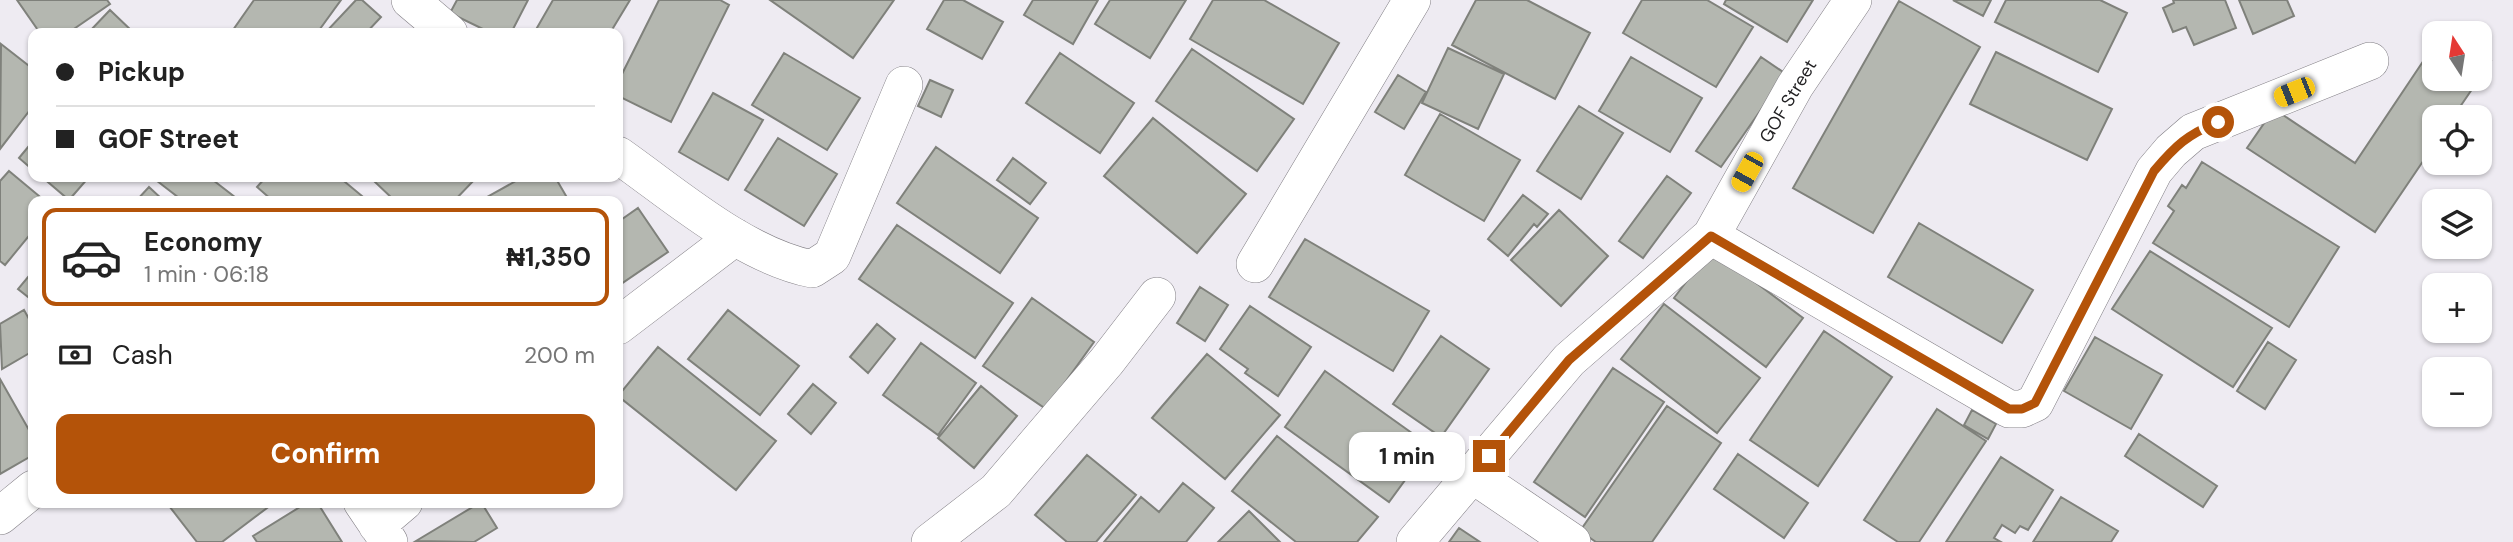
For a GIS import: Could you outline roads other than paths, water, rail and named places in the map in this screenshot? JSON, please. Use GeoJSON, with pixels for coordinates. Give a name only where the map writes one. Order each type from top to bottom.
{"type":"FeatureCollection","features":[{"type":"Feature","properties":{"kind":"street"},"geometry":{"type":"LineString","coordinates":[[410,0],[443,28]]}},
{"type":"Feature","properties":{"kind":"street","name":"GOF Street"},"geometry":{"type":"LineString","coordinates":[[1415,542],[1569,360],[1711,236],[1795,86],[1853,0]]}},
{"type":"Feature","properties":{"kind":"street"},"geometry":{"type":"LineString","coordinates":[[1255,264],[1397,5]]}},
{"type":"Feature","properties":{"kind":"street"},"geometry":{"type":"LineString","coordinates":[[1711,236],[2009,409],[2022,409],[2035,403],[2154,171],[2171,151],[2193,132],[2370,61]]}},
{"type":"Feature","properties":{"kind":"street"},"geometry":{"type":"LineString","coordinates":[[623,159],[735,237],[789,264],[812,269],[832,256],[904,85]]}},
{"type":"Feature","properties":{"kind":"street"},"geometry":{"type":"LineString","coordinates":[[623,322],[735,237]]}},
{"type":"Feature","properties":{"kind":"street"},"geometry":{"type":"LineString","coordinates":[[930,542],[996,491],[1107,361],[1157,296]]}},
{"type":"Feature","properties":{"kind":"street"},"geometry":{"type":"LineString","coordinates":[[1473,475],[1572,542]]}},
{"type":"Feature","properties":{"kind":"street"},"geometry":{"type":"LineString","coordinates":[[0,516],[28,493]]}}]}
